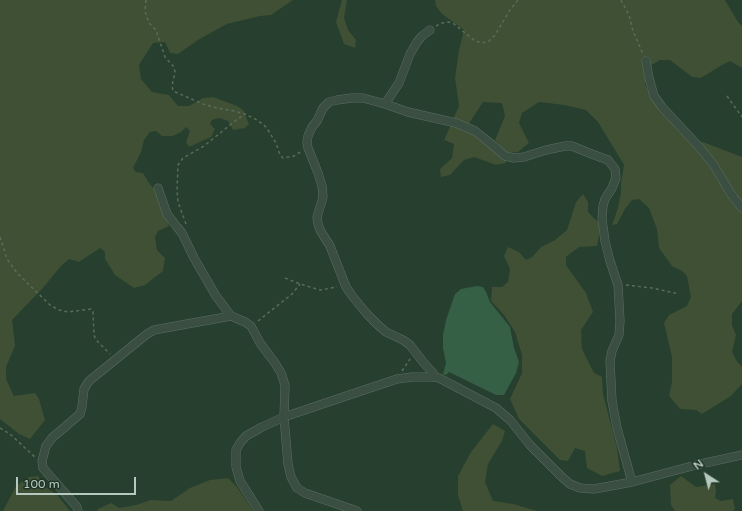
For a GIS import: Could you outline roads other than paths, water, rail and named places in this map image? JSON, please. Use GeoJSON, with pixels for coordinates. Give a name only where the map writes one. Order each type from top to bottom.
{"type":"FeatureCollection","features":[{"type":"Feature","properties":{"kind":"street"},"geometry":{"type":"LineString","coordinates":[[385,104],[399,83],[410,54],[417,42],[430,30]]}},
{"type":"Feature","properties":{"kind":"street"},"geometry":{"type":"LineString","coordinates":[[646,61],[648,78],[654,96],[662,108],[701,149],[713,164],[731,194],[742,208]]}},
{"type":"Feature","properties":{"kind":"street"},"geometry":{"type":"LineString","coordinates":[[632,482],[617,428],[612,401],[610,361],[612,351],[619,335],[620,321],[618,285],[605,241],[602,219],[605,199],[616,178],[614,169],[608,160],[572,146],[565,146],[524,157],[514,158],[505,156],[474,131],[456,123],[408,112],[363,98],[352,98],[329,102],[323,108],[317,121],[312,127],[307,142],[318,173],[323,197],[317,217],[320,230],[330,246],[346,287],[367,314],[386,332],[410,345],[423,362],[439,378],[496,408],[510,420],[530,445],[563,478],[570,484],[580,488],[594,489],[632,482],[696,465],[742,455]]}},
{"type":"Feature","properties":{"kind":"street"},"geometry":{"type":"LineString","coordinates":[[158,188],[167,214],[182,233],[194,258],[216,296],[231,316],[251,326],[260,343],[281,373],[284,385],[284,417],[288,464],[291,477],[297,488],[305,493],[357,511]]}},
{"type":"Feature","properties":{"kind":"street"},"geometry":{"type":"LineString","coordinates":[[78,511],[77,506],[44,468],[42,462],[46,446],[52,438],[80,414],[84,389],[89,381],[154,330],[231,316]]}},
{"type":"Feature","properties":{"kind":"street"},"geometry":{"type":"LineString","coordinates":[[260,511],[240,481],[236,467],[236,450],[246,436],[284,417],[397,379],[412,377],[439,378]]}}]}
